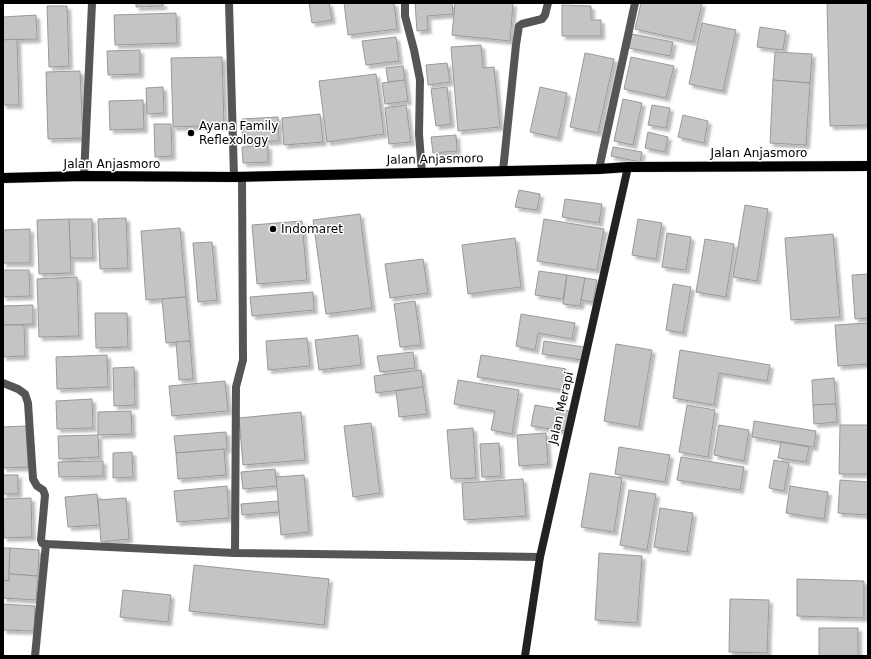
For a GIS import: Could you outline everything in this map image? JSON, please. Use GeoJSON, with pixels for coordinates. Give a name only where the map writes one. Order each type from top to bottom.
{"type":"FeatureCollection","features":[{"type":"Feature","properties":{"kind":"main road","name":"Jalan Anjasmoro"},"geometry":{"type":"LineString","coordinates":[[3,178],[84,176],[238,176],[599,169],[628,167],[868,166]]}},
{"type":"Feature","properties":{"kind":"street"},"geometry":{"type":"LineString","coordinates":[[84,176],[92,3]]}},
{"type":"Feature","properties":{"kind":"street"},"geometry":{"type":"LineString","coordinates":[[230,3],[238,176],[244,360],[236,387],[235,553]]}},
{"type":"Feature","properties":{"kind":"street"},"geometry":{"type":"LineString","coordinates":[[405,3],[405,16],[420,80],[419,134],[422,172]]}},
{"type":"Feature","properties":{"kind":"street"},"geometry":{"type":"LineString","coordinates":[[503,171],[519,26],[542,19],[545,16],[548,3]]}},
{"type":"Feature","properties":{"kind":"street"},"geometry":{"type":"LineString","coordinates":[[599,169],[635,3]]}},
{"type":"Feature","properties":{"kind":"street","name":"Jalan Merapi"},"geometry":{"type":"LineString","coordinates":[[525,656],[540,557],[628,167]]}},
{"type":"Feature","properties":{"kind":"street"},"geometry":{"type":"LineString","coordinates":[[3,383],[18,389],[25,394],[28,403],[33,479],[37,486],[43,490],[45,495],[42,543],[235,553],[540,557]]}},
{"type":"Feature","properties":{"kind":"street"},"geometry":{"type":"LineString","coordinates":[[35,656],[46,544]]}},
{"type":"Feature","properties":{"kind":"building"},"geometry":{"type":"Polygon","coordinates":[[[136,3],[163,3],[163,6],[136,7],[136,3]]]}},
{"type":"Feature","properties":{"kind":"building"},"geometry":{"type":"Polygon","coordinates":[[[309,3],[329,3],[332,20],[312,23],[309,3]]]}},
{"type":"Feature","properties":{"kind":"building"},"geometry":{"type":"Polygon","coordinates":[[[344,3],[394,3],[397,29],[348,35],[344,3]]]}},
{"type":"Feature","properties":{"kind":"building"},"geometry":{"type":"Polygon","coordinates":[[[415,3],[452,3],[453,14],[427,16],[428,30],[417,31],[415,3]]]}},
{"type":"Feature","properties":{"kind":"building"},"geometry":{"type":"Polygon","coordinates":[[[455,3],[513,3],[510,41],[452,35],[455,3]]]}},
{"type":"Feature","properties":{"kind":"building"},"geometry":{"type":"Polygon","coordinates":[[[641,3],[702,3],[693,42],[635,29],[641,3]]]}},
{"type":"Feature","properties":{"kind":"building"},"geometry":{"type":"Polygon","coordinates":[[[827,3],[868,3],[868,125],[830,126],[827,3]]]}},
{"type":"Feature","properties":{"kind":"building"},"geometry":{"type":"Polygon","coordinates":[[[562,5],[591,6],[591,20],[601,20],[601,36],[562,36],[562,5]]]}},
{"type":"Feature","properties":{"kind":"building"},"geometry":{"type":"Polygon","coordinates":[[[47,6],[67,6],[69,66],[49,67],[47,6]]]}},
{"type":"Feature","properties":{"kind":"building"},"geometry":{"type":"Polygon","coordinates":[[[176,13],[177,43],[115,45],[114,15],[176,13]]]}},
{"type":"Feature","properties":{"kind":"building"},"geometry":{"type":"Polygon","coordinates":[[[36,15],[37,39],[3,40],[3,17],[36,15]]]}},
{"type":"Feature","properties":{"kind":"building"},"geometry":{"type":"Polygon","coordinates":[[[702,23],[736,30],[723,91],[689,84],[702,23]]]}},
{"type":"Feature","properties":{"kind":"building"},"geometry":{"type":"Polygon","coordinates":[[[760,27],[786,31],[783,50],[757,47],[760,27]]]}},
{"type":"Feature","properties":{"kind":"building"},"geometry":{"type":"Polygon","coordinates":[[[632,34],[673,42],[670,56],[629,48],[632,34]]]}},
{"type":"Feature","properties":{"kind":"building"},"geometry":{"type":"Polygon","coordinates":[[[396,37],[399,61],[366,65],[362,41],[396,37]]]}},
{"type":"Feature","properties":{"kind":"building"},"geometry":{"type":"Polygon","coordinates":[[[17,39],[19,105],[3,105],[3,40],[17,39]]]}},
{"type":"Feature","properties":{"kind":"building"},"geometry":{"type":"Polygon","coordinates":[[[481,45],[483,68],[494,67],[500,127],[458,131],[451,47],[481,45]]]}},
{"type":"Feature","properties":{"kind":"building"},"geometry":{"type":"Polygon","coordinates":[[[140,50],[140,74],[108,75],[107,51],[140,50]]]}},
{"type":"Feature","properties":{"kind":"building"},"geometry":{"type":"Polygon","coordinates":[[[775,52],[812,54],[810,83],[773,80],[775,52]]]}},
{"type":"Feature","properties":{"kind":"building"},"geometry":{"type":"Polygon","coordinates":[[[585,53],[614,59],[598,133],[570,127],[585,53]]]}},
{"type":"Feature","properties":{"kind":"building"},"geometry":{"type":"Polygon","coordinates":[[[222,57],[224,125],[173,127],[171,58],[222,57]]]}},
{"type":"Feature","properties":{"kind":"building"},"geometry":{"type":"Polygon","coordinates":[[[631,57],[674,66],[666,98],[624,89],[631,57]]]}},
{"type":"Feature","properties":{"kind":"building"},"geometry":{"type":"Polygon","coordinates":[[[447,63],[450,82],[428,85],[426,65],[447,63]]]}},
{"type":"Feature","properties":{"kind":"building"},"geometry":{"type":"Polygon","coordinates":[[[403,66],[405,80],[388,82],[386,68],[403,66]]]}},
{"type":"Feature","properties":{"kind":"building"},"geometry":{"type":"Polygon","coordinates":[[[80,71],[83,138],[48,139],[46,72],[80,71]]]}},
{"type":"Feature","properties":{"kind":"building"},"geometry":{"type":"Polygon","coordinates":[[[376,74],[384,134],[327,142],[319,81],[376,74]]]}},
{"type":"Feature","properties":{"kind":"building"},"geometry":{"type":"Polygon","coordinates":[[[405,80],[408,101],[385,104],[382,83],[405,80]]]}},
{"type":"Feature","properties":{"kind":"building"},"geometry":{"type":"Polygon","coordinates":[[[773,80],[810,83],[806,145],[770,143],[773,80]]]}},
{"type":"Feature","properties":{"kind":"building"},"geometry":{"type":"Polygon","coordinates":[[[163,87],[164,113],[147,114],[146,88],[163,87]]]}},
{"type":"Feature","properties":{"kind":"building"},"geometry":{"type":"Polygon","coordinates":[[[447,87],[451,124],[436,126],[431,89],[447,87]]]}},
{"type":"Feature","properties":{"kind":"building"},"geometry":{"type":"Polygon","coordinates":[[[540,87],[567,93],[558,138],[530,132],[540,87]]]}},
{"type":"Feature","properties":{"kind":"building"},"geometry":{"type":"Polygon","coordinates":[[[623,99],[642,103],[633,145],[614,141],[623,99]]]}},
{"type":"Feature","properties":{"kind":"building"},"geometry":{"type":"Polygon","coordinates":[[[143,100],[144,129],[110,130],[109,101],[143,100]]]}},
{"type":"Feature","properties":{"kind":"building"},"geometry":{"type":"Polygon","coordinates":[[[406,105],[411,142],[389,144],[385,108],[406,105]]]}},
{"type":"Feature","properties":{"kind":"building"},"geometry":{"type":"Polygon","coordinates":[[[652,105],[670,108],[666,128],[648,125],[652,105]]]}},
{"type":"Feature","properties":{"kind":"building"},"geometry":{"type":"Polygon","coordinates":[[[320,114],[323,142],[284,145],[282,118],[320,114]]]}},
{"type":"Feature","properties":{"kind":"building"},"geometry":{"type":"Polygon","coordinates":[[[683,115],[708,121],[704,143],[678,137],[683,115]]]}},
{"type":"Feature","properties":{"kind":"building"},"geometry":{"type":"Polygon","coordinates":[[[278,117],[279,141],[243,142],[242,119],[278,117]]]}},
{"type":"Feature","properties":{"kind":"building"},"geometry":{"type":"Polygon","coordinates":[[[154,124],[171,124],[172,156],[155,157],[154,124]]]}},
{"type":"Feature","properties":{"kind":"building"},"geometry":{"type":"Polygon","coordinates":[[[648,132],[668,137],[665,152],[645,148],[648,132]]]}},
{"type":"Feature","properties":{"kind":"building"},"geometry":{"type":"Polygon","coordinates":[[[456,135],[457,151],[433,153],[431,137],[456,135]]]}},
{"type":"Feature","properties":{"kind":"building"},"geometry":{"type":"Polygon","coordinates":[[[268,146],[268,162],[243,163],[242,147],[268,146]]]}},
{"type":"Feature","properties":{"kind":"building"},"geometry":{"type":"Polygon","coordinates":[[[613,147],[642,152],[640,162],[611,156],[613,147]]]}},
{"type":"Feature","properties":{"kind":"building"},"geometry":{"type":"Polygon","coordinates":[[[519,190],[540,194],[537,210],[515,207],[519,190]]]}},
{"type":"Feature","properties":{"kind":"building"},"geometry":{"type":"Polygon","coordinates":[[[565,199],[602,204],[599,223],[562,217],[565,199]]]}},
{"type":"Feature","properties":{"kind":"building"},"geometry":{"type":"Polygon","coordinates":[[[745,205],[768,209],[757,281],[733,277],[745,205]]]}},
{"type":"Feature","properties":{"kind":"building"},"geometry":{"type":"Polygon","coordinates":[[[360,214],[372,308],[326,314],[313,220],[360,214]]]}},
{"type":"Feature","properties":{"kind":"building"},"geometry":{"type":"Polygon","coordinates":[[[126,218],[128,268],[100,269],[98,219],[126,218]]]}},
{"type":"Feature","properties":{"kind":"building"},"geometry":{"type":"Polygon","coordinates":[[[69,219],[92,219],[93,258],[70,258],[69,219]]]}},
{"type":"Feature","properties":{"kind":"building"},"geometry":{"type":"Polygon","coordinates":[[[69,219],[71,273],[39,274],[37,220],[69,219]]]}},
{"type":"Feature","properties":{"kind":"building"},"geometry":{"type":"Polygon","coordinates":[[[544,219],[604,229],[597,270],[537,261],[544,219]]]}},
{"type":"Feature","properties":{"kind":"building"},"geometry":{"type":"Polygon","coordinates":[[[638,219],[662,223],[656,259],[632,255],[638,219]]]}},
{"type":"Feature","properties":{"kind":"building"},"geometry":{"type":"Polygon","coordinates":[[[302,221],[307,280],[257,284],[252,225],[302,221]]]}},
{"type":"Feature","properties":{"kind":"building"},"geometry":{"type":"Polygon","coordinates":[[[180,228],[186,297],[146,300],[141,231],[180,228]]]}},
{"type":"Feature","properties":{"kind":"building"},"geometry":{"type":"Polygon","coordinates":[[[30,229],[30,263],[3,263],[3,230],[30,229]]]}},
{"type":"Feature","properties":{"kind":"building"},"geometry":{"type":"Polygon","coordinates":[[[667,233],[691,237],[686,270],[662,267],[667,233]]]}},
{"type":"Feature","properties":{"kind":"building"},"geometry":{"type":"Polygon","coordinates":[[[833,234],[840,317],[791,320],[785,238],[833,234]]]}},
{"type":"Feature","properties":{"kind":"building"},"geometry":{"type":"Polygon","coordinates":[[[515,238],[521,287],[468,294],[462,245],[515,238]]]}},
{"type":"Feature","properties":{"kind":"building"},"geometry":{"type":"Polygon","coordinates":[[[705,239],[734,244],[726,297],[696,292],[705,239]]]}},
{"type":"Feature","properties":{"kind":"building"},"geometry":{"type":"Polygon","coordinates":[[[212,242],[217,300],[198,302],[193,243],[212,242]]]}},
{"type":"Feature","properties":{"kind":"building"},"geometry":{"type":"Polygon","coordinates":[[[423,259],[428,293],[390,298],[385,264],[423,259]]]}},
{"type":"Feature","properties":{"kind":"building"},"geometry":{"type":"Polygon","coordinates":[[[3,270],[29,270],[30,296],[3,297],[3,270]]]}},
{"type":"Feature","properties":{"kind":"building"},"geometry":{"type":"Polygon","coordinates":[[[539,271],[567,275],[563,299],[535,295],[539,271]]]}},
{"type":"Feature","properties":{"kind":"building"},"geometry":{"type":"Polygon","coordinates":[[[868,274],[868,318],[855,319],[852,275],[868,274]]]}},
{"type":"Feature","properties":{"kind":"building"},"geometry":{"type":"Polygon","coordinates":[[[567,275],[585,278],[580,306],[563,304],[567,275]]]}},
{"type":"Feature","properties":{"kind":"building"},"geometry":{"type":"Polygon","coordinates":[[[77,277],[79,336],[39,337],[37,279],[77,277]]]}},
{"type":"Feature","properties":{"kind":"building"},"geometry":{"type":"Polygon","coordinates":[[[585,278],[597,280],[593,302],[581,300],[585,278]]]}},
{"type":"Feature","properties":{"kind":"building"},"geometry":{"type":"Polygon","coordinates":[[[673,284],[691,287],[683,333],[666,330],[673,284]]]}},
{"type":"Feature","properties":{"kind":"building"},"geometry":{"type":"Polygon","coordinates":[[[313,292],[314,310],[252,316],[250,297],[313,292]]]}},
{"type":"Feature","properties":{"kind":"building"},"geometry":{"type":"Polygon","coordinates":[[[186,297],[190,341],[166,343],[162,299],[186,297]]]}},
{"type":"Feature","properties":{"kind":"building"},"geometry":{"type":"Polygon","coordinates":[[[415,301],[421,345],[400,347],[394,304],[415,301]]]}},
{"type":"Feature","properties":{"kind":"building"},"geometry":{"type":"Polygon","coordinates":[[[33,305],[33,324],[3,325],[3,306],[33,305]]]}},
{"type":"Feature","properties":{"kind":"building"},"geometry":{"type":"Polygon","coordinates":[[[95,313],[127,313],[128,347],[96,348],[95,313]]]}},
{"type":"Feature","properties":{"kind":"building"},"geometry":{"type":"Polygon","coordinates":[[[521,314],[575,323],[572,339],[538,333],[535,350],[516,346],[521,314]]]}},
{"type":"Feature","properties":{"kind":"building"},"geometry":{"type":"Polygon","coordinates":[[[868,323],[868,364],[838,366],[835,325],[868,323]]]}},
{"type":"Feature","properties":{"kind":"building"},"geometry":{"type":"Polygon","coordinates":[[[3,325],[24,325],[25,356],[3,357],[3,325]]]}},
{"type":"Feature","properties":{"kind":"building"},"geometry":{"type":"Polygon","coordinates":[[[358,335],[361,365],[319,370],[315,340],[358,335]]]}},
{"type":"Feature","properties":{"kind":"building"},"geometry":{"type":"Polygon","coordinates":[[[307,338],[310,366],[268,370],[266,341],[307,338]]]}},
{"type":"Feature","properties":{"kind":"building"},"geometry":{"type":"Polygon","coordinates":[[[190,341],[193,379],[179,380],[176,342],[190,341]]]}},
{"type":"Feature","properties":{"kind":"building"},"geometry":{"type":"Polygon","coordinates":[[[544,341],[584,347],[582,360],[542,354],[544,341]]]}},
{"type":"Feature","properties":{"kind":"building"},"geometry":{"type":"Polygon","coordinates":[[[616,344],[652,350],[639,427],[604,421],[616,344]]]}},
{"type":"Feature","properties":{"kind":"building"},"geometry":{"type":"Polygon","coordinates":[[[680,350],[770,365],[767,381],[719,373],[714,405],[673,398],[680,350]]]}},
{"type":"Feature","properties":{"kind":"building"},"geometry":{"type":"Polygon","coordinates":[[[413,352],[415,368],[380,372],[377,356],[413,352]]]}},
{"type":"Feature","properties":{"kind":"building"},"geometry":{"type":"Polygon","coordinates":[[[107,355],[108,387],[57,389],[56,357],[107,355]]]}},
{"type":"Feature","properties":{"kind":"building"},"geometry":{"type":"Polygon","coordinates":[[[481,355],[566,369],[563,390],[477,377],[481,355]]]}},
{"type":"Feature","properties":{"kind":"building"},"geometry":{"type":"Polygon","coordinates":[[[134,367],[135,405],[114,406],[113,368],[134,367]]]}},
{"type":"Feature","properties":{"kind":"building"},"geometry":{"type":"Polygon","coordinates":[[[421,370],[423,387],[376,393],[374,376],[421,370]]]}},
{"type":"Feature","properties":{"kind":"building"},"geometry":{"type":"Polygon","coordinates":[[[834,378],[836,404],[813,405],[812,380],[834,378]]]}},
{"type":"Feature","properties":{"kind":"building"},"geometry":{"type":"Polygon","coordinates":[[[458,380],[519,390],[512,434],[491,430],[495,411],[454,404],[458,380]]]}},
{"type":"Feature","properties":{"kind":"building"},"geometry":{"type":"Polygon","coordinates":[[[225,381],[228,411],[172,416],[169,386],[225,381]]]}},
{"type":"Feature","properties":{"kind":"building"},"geometry":{"type":"Polygon","coordinates":[[[423,387],[427,414],[399,417],[396,391],[423,387]]]}},
{"type":"Feature","properties":{"kind":"building"},"geometry":{"type":"Polygon","coordinates":[[[92,399],[93,428],[57,429],[56,401],[92,399]]]}},
{"type":"Feature","properties":{"kind":"building"},"geometry":{"type":"Polygon","coordinates":[[[836,404],[837,422],[814,424],[813,405],[836,404]]]}},
{"type":"Feature","properties":{"kind":"building"},"geometry":{"type":"Polygon","coordinates":[[[535,405],[569,411],[565,431],[531,426],[535,405]]]}},
{"type":"Feature","properties":{"kind":"building"},"geometry":{"type":"Polygon","coordinates":[[[687,405],[715,410],[708,457],[679,452],[687,405]]]}},
{"type":"Feature","properties":{"kind":"building"},"geometry":{"type":"Polygon","coordinates":[[[131,411],[132,434],[98,435],[98,412],[131,411]]]}},
{"type":"Feature","properties":{"kind":"building"},"geometry":{"type":"Polygon","coordinates":[[[301,412],[305,460],[243,465],[239,418],[301,412]]]}},
{"type":"Feature","properties":{"kind":"building"},"geometry":{"type":"Polygon","coordinates":[[[754,421],[816,431],[814,447],[752,437],[754,421]]]}},
{"type":"Feature","properties":{"kind":"building"},"geometry":{"type":"Polygon","coordinates":[[[371,423],[380,493],[353,497],[344,426],[371,423]]]}},
{"type":"Feature","properties":{"kind":"building"},"geometry":{"type":"Polygon","coordinates":[[[719,425],[749,430],[744,461],[714,455],[719,425]]]}},
{"type":"Feature","properties":{"kind":"building"},"geometry":{"type":"Polygon","coordinates":[[[840,425],[868,425],[868,474],[839,474],[840,425]]]}},
{"type":"Feature","properties":{"kind":"building"},"geometry":{"type":"Polygon","coordinates":[[[26,426],[28,467],[3,468],[3,427],[26,426]]]}},
{"type":"Feature","properties":{"kind":"building"},"geometry":{"type":"Polygon","coordinates":[[[473,428],[476,478],[451,479],[447,430],[473,428]]]}},
{"type":"Feature","properties":{"kind":"building"},"geometry":{"type":"Polygon","coordinates":[[[226,432],[227,449],[176,453],[174,436],[226,432]]]}},
{"type":"Feature","properties":{"kind":"building"},"geometry":{"type":"Polygon","coordinates":[[[546,433],[548,464],[519,466],[517,435],[546,433]]]}},
{"type":"Feature","properties":{"kind":"building"},"geometry":{"type":"Polygon","coordinates":[[[98,435],[99,457],[59,459],[58,436],[98,435]]]}},
{"type":"Feature","properties":{"kind":"building"},"geometry":{"type":"Polygon","coordinates":[[[781,442],[809,447],[806,462],[778,458],[781,442]]]}},
{"type":"Feature","properties":{"kind":"building"},"geometry":{"type":"Polygon","coordinates":[[[499,443],[501,476],[482,477],[480,444],[499,443]]]}},
{"type":"Feature","properties":{"kind":"building"},"geometry":{"type":"Polygon","coordinates":[[[619,447],[670,455],[665,482],[615,474],[619,447]]]}},
{"type":"Feature","properties":{"kind":"building"},"geometry":{"type":"Polygon","coordinates":[[[224,449],[226,475],[178,479],[176,453],[224,449]]]}},
{"type":"Feature","properties":{"kind":"building"},"geometry":{"type":"Polygon","coordinates":[[[132,452],[133,477],[113,478],[113,453],[132,452]]]}},
{"type":"Feature","properties":{"kind":"building"},"geometry":{"type":"Polygon","coordinates":[[[681,457],[744,467],[740,490],[677,480],[681,457]]]}},
{"type":"Feature","properties":{"kind":"building"},"geometry":{"type":"Polygon","coordinates":[[[774,460],[789,463],[784,491],[769,488],[774,460]]]}},
{"type":"Feature","properties":{"kind":"building"},"geometry":{"type":"Polygon","coordinates":[[[103,461],[103,476],[59,477],[58,462],[103,461]]]}},
{"type":"Feature","properties":{"kind":"building"},"geometry":{"type":"Polygon","coordinates":[[[275,469],[277,486],[243,489],[241,472],[275,469]]]}},
{"type":"Feature","properties":{"kind":"building"},"geometry":{"type":"Polygon","coordinates":[[[590,473],[622,478],[614,532],[581,527],[590,473]]]}},
{"type":"Feature","properties":{"kind":"building"},"geometry":{"type":"Polygon","coordinates":[[[3,475],[18,475],[18,494],[3,494],[3,475]]]}},
{"type":"Feature","properties":{"kind":"building"},"geometry":{"type":"Polygon","coordinates":[[[304,475],[309,532],[281,535],[276,477],[304,475]]]}},
{"type":"Feature","properties":{"kind":"building"},"geometry":{"type":"Polygon","coordinates":[[[523,479],[526,516],[464,520],[462,483],[523,479]]]}},
{"type":"Feature","properties":{"kind":"building"},"geometry":{"type":"Polygon","coordinates":[[[840,480],[868,482],[868,515],[838,513],[840,480]]]}},
{"type":"Feature","properties":{"kind":"building"},"geometry":{"type":"Polygon","coordinates":[[[227,486],[229,518],[177,522],[174,491],[227,486]]]}},
{"type":"Feature","properties":{"kind":"building"},"geometry":{"type":"Polygon","coordinates":[[[790,486],[828,492],[824,519],[786,513],[790,486]]]}},
{"type":"Feature","properties":{"kind":"building"},"geometry":{"type":"Polygon","coordinates":[[[629,490],[656,494],[647,550],[620,545],[629,490]]]}},
{"type":"Feature","properties":{"kind":"building"},"geometry":{"type":"Polygon","coordinates":[[[97,494],[100,525],[68,527],[65,497],[97,494]]]}},
{"type":"Feature","properties":{"kind":"building"},"geometry":{"type":"Polygon","coordinates":[[[31,498],[32,537],[4,538],[3,499],[31,498]]]}},
{"type":"Feature","properties":{"kind":"building"},"geometry":{"type":"Polygon","coordinates":[[[126,498],[129,539],[101,542],[98,500],[126,498]]]}},
{"type":"Feature","properties":{"kind":"building"},"geometry":{"type":"Polygon","coordinates":[[[278,501],[279,512],[242,515],[241,504],[278,501]]]}},
{"type":"Feature","properties":{"kind":"building"},"geometry":{"type":"Polygon","coordinates":[[[660,508],[693,513],[687,552],[654,547],[660,508]]]}},
{"type":"Feature","properties":{"kind":"building"},"geometry":{"type":"Polygon","coordinates":[[[3,548],[10,548],[9,581],[3,580],[3,548]]]}},
{"type":"Feature","properties":{"kind":"building"},"geometry":{"type":"Polygon","coordinates":[[[10,548],[39,550],[38,576],[9,574],[10,548]]]}},
{"type":"Feature","properties":{"kind":"building"},"geometry":{"type":"Polygon","coordinates":[[[599,553],[642,556],[637,623],[595,620],[599,553]]]}},
{"type":"Feature","properties":{"kind":"building"},"geometry":{"type":"Polygon","coordinates":[[[194,565],[329,579],[324,625],[189,611],[194,565]]]}},
{"type":"Feature","properties":{"kind":"building"},"geometry":{"type":"Polygon","coordinates":[[[9,574],[38,576],[36,600],[3,598],[3,580],[9,581],[9,574]]]}},
{"type":"Feature","properties":{"kind":"building"},"geometry":{"type":"Polygon","coordinates":[[[797,579],[864,581],[864,618],[797,616],[797,579]]]}},
{"type":"Feature","properties":{"kind":"building"},"geometry":{"type":"Polygon","coordinates":[[[123,590],[171,595],[168,622],[120,617],[123,590]]]}},
{"type":"Feature","properties":{"kind":"building"},"geometry":{"type":"Polygon","coordinates":[[[730,599],[769,600],[767,653],[729,652],[730,599]]]}},
{"type":"Feature","properties":{"kind":"building"},"geometry":{"type":"Polygon","coordinates":[[[3,604],[35,606],[34,631],[3,630],[3,604]]]}},
{"type":"Feature","properties":{"kind":"building"},"geometry":{"type":"Polygon","coordinates":[[[819,628],[858,628],[858,656],[819,656],[819,628]]]}},
{"type":"Feature","properties":{"kind":"place","name":"Ayana Family Reflexology"},"geometry":{"type":"Point","coordinates":[191,133]}},
{"type":"Feature","properties":{"kind":"place","name":"Indomaret"},"geometry":{"type":"Point","coordinates":[273,229]}}]}
